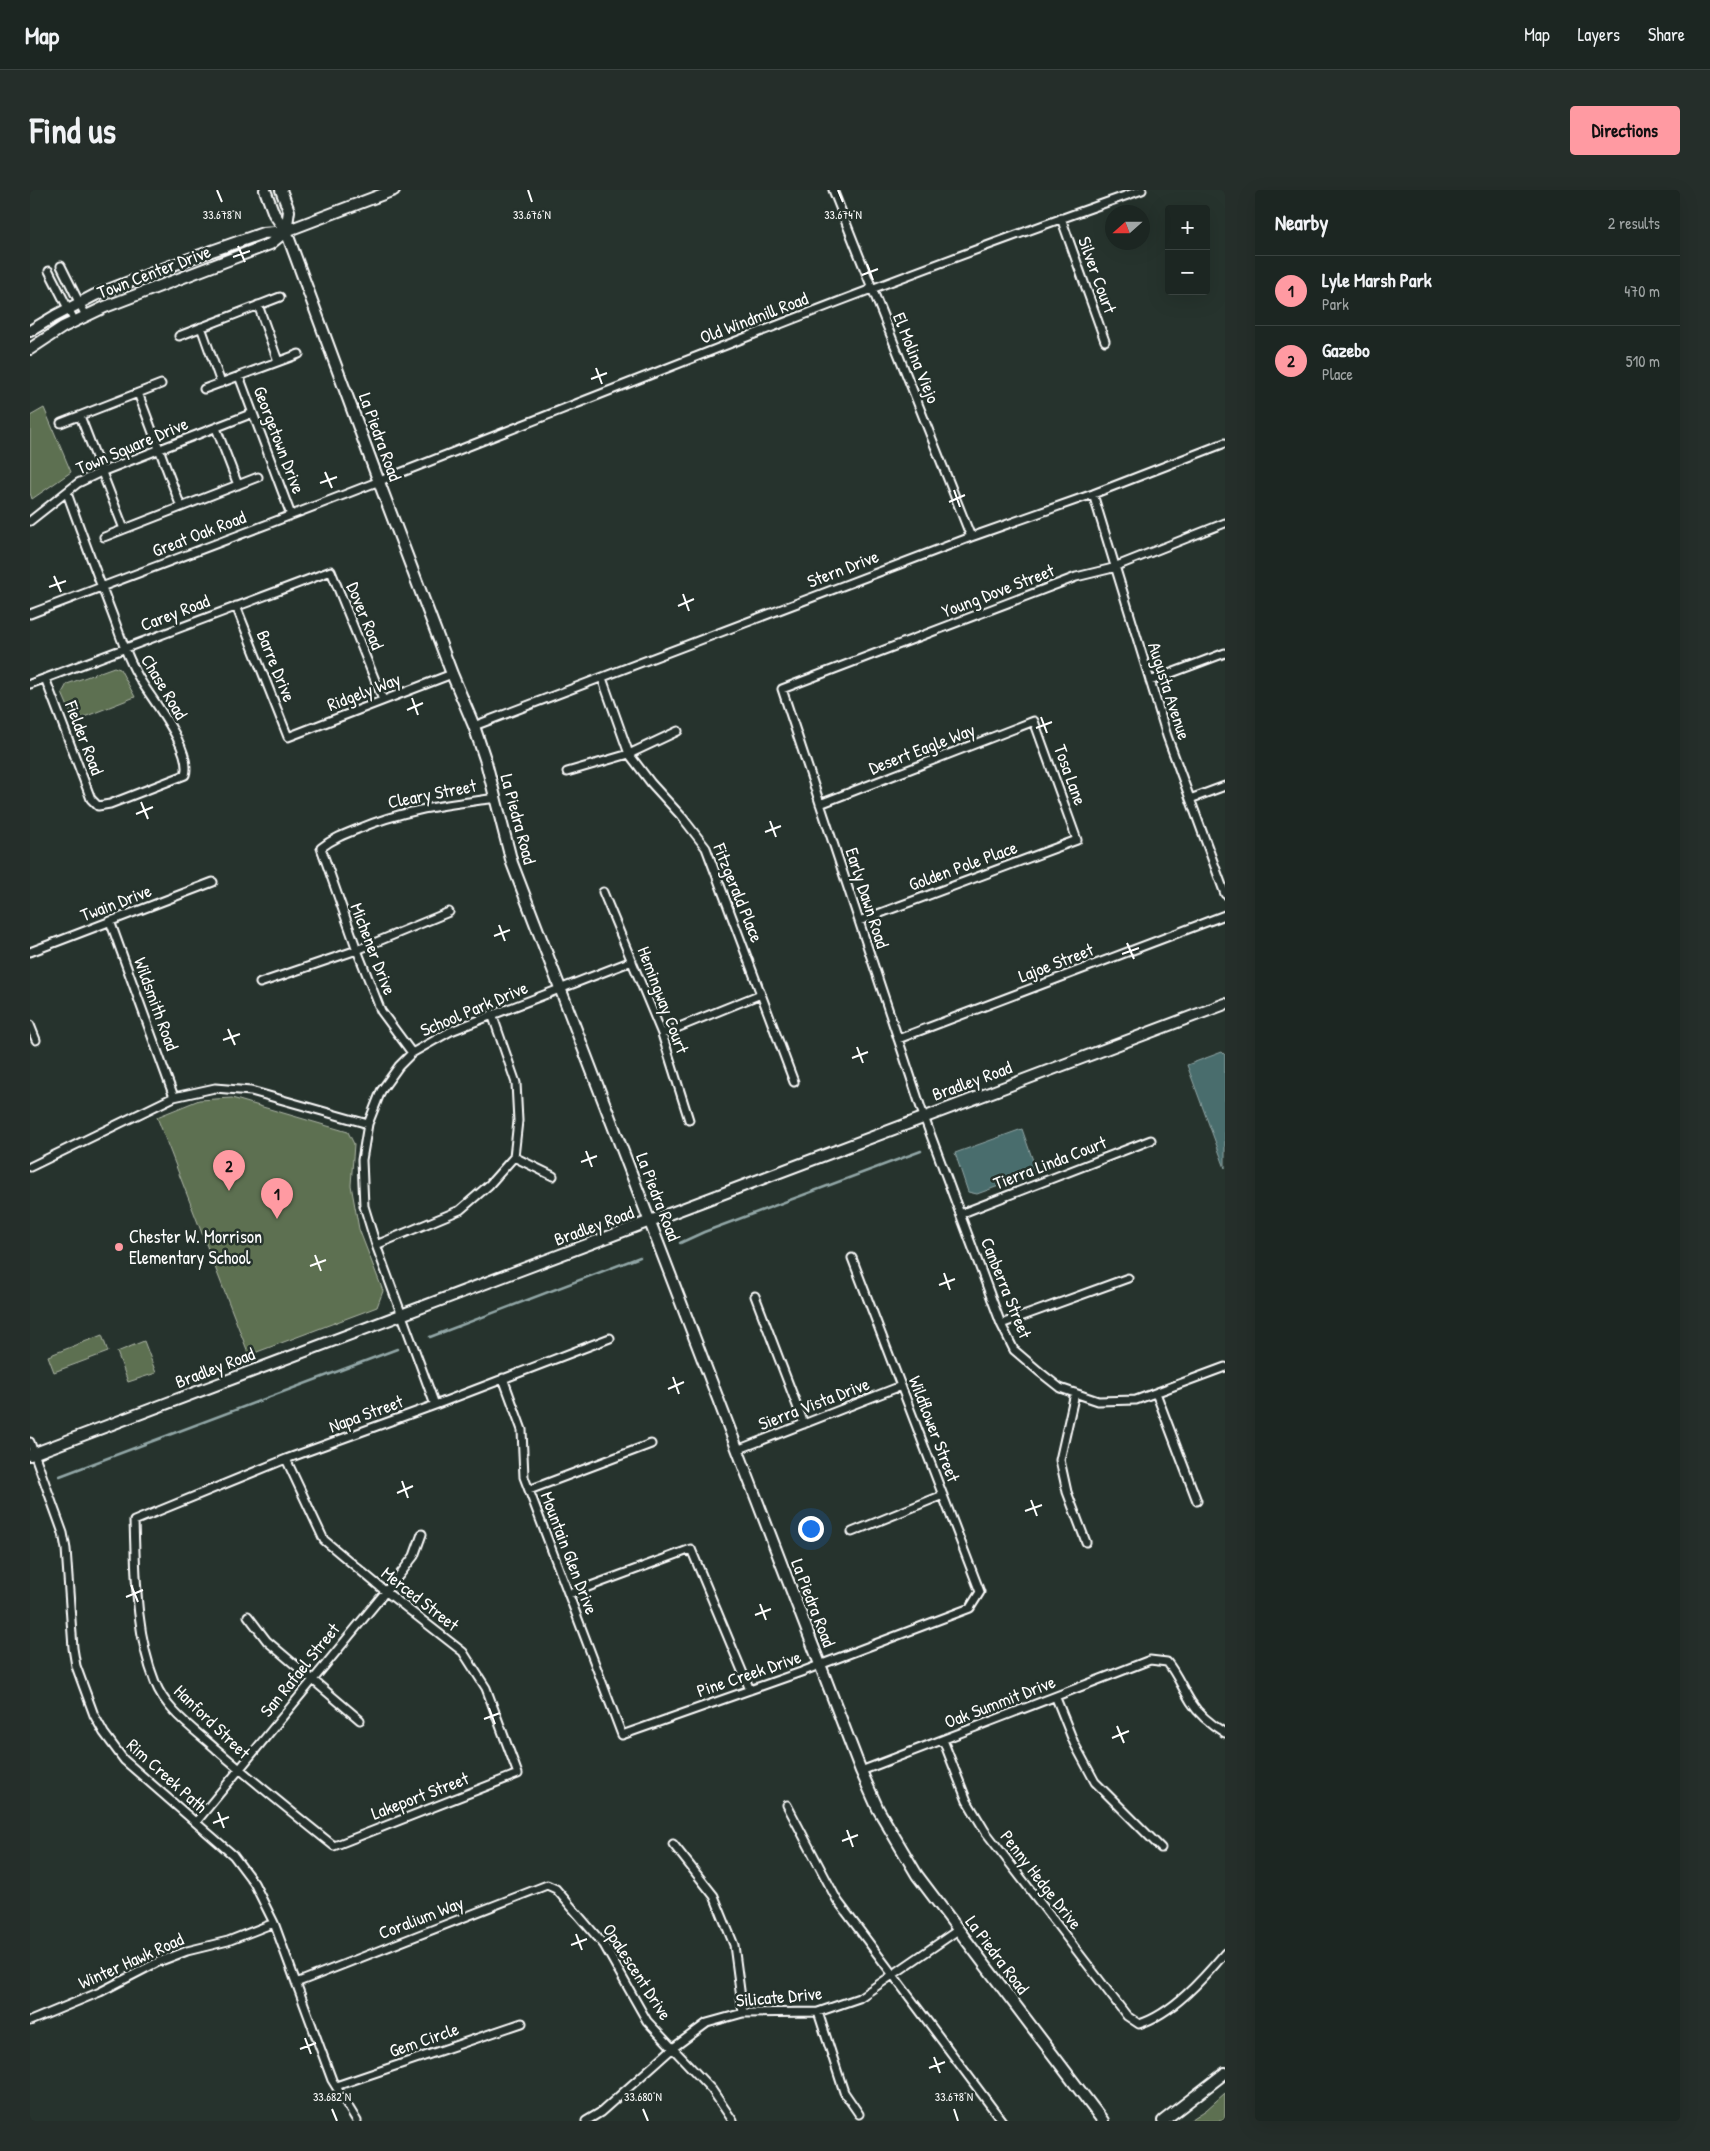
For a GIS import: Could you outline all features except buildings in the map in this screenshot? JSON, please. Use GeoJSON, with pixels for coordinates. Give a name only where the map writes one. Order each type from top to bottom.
{"type":"FeatureCollection","features":[{"type":"Feature","properties":{"kind":"street","name":"La Piedra Road"},"geometry":{"type":"LineString","coordinates":[[265,190],[274,214],[286,231],[379,482],[452,674],[474,726],[496,798],[512,862],[861,1771],[878,1809],[917,1875],[1103,2121]]}},
{"type":"Feature","properties":{"kind":"street","name":"La Piedra Road"},"geometry":{"type":"LineString","coordinates":[[281,190],[289,211],[286,231]]}},
{"type":"Feature","properties":{"kind":"street"},"geometry":{"type":"LineString","coordinates":[[286,231],[394,190]]}},
{"type":"Feature","properties":{"kind":"street","name":"El Molina Viejo"},"geometry":{"type":"LineString","coordinates":[[833,190],[971,537]]}},
{"type":"Feature","properties":{"kind":"street","name":"Old Windmill Road"},"geometry":{"type":"LineString","coordinates":[[379,482],[631,381],[1061,218],[1142,190]]}},
{"type":"Feature","properties":{"kind":"street","name":"Silver Court"},"geometry":{"type":"LineString","coordinates":[[1061,218],[1105,342]]}},
{"type":"Feature","properties":{"kind":"street","name":"Town Center Drive"},"geometry":{"type":"LineString","coordinates":[[30,331],[69,308],[177,264],[263,233],[286,231]]}},
{"type":"Feature","properties":{"kind":"street","name":"Town Center Drive"},"geometry":{"type":"LineString","coordinates":[[30,349],[86,316],[270,244],[286,231]]}},
{"type":"Feature","properties":{"kind":"street"},"geometry":{"type":"LineString","coordinates":[[61,266],[86,316]]}},
{"type":"Feature","properties":{"kind":"street"},"geometry":{"type":"LineString","coordinates":[[49,271],[75,322]]}},
{"type":"Feature","properties":{"kind":"street"},"geometry":{"type":"LineString","coordinates":[[179,336],[280,297]]}},
{"type":"Feature","properties":{"kind":"street"},"geometry":{"type":"LineString","coordinates":[[258,305],[278,361]]}},
{"type":"Feature","properties":{"kind":"street"},"geometry":{"type":"LineString","coordinates":[[201,327],[221,383]]}},
{"type":"Feature","properties":{"kind":"street"},"geometry":{"type":"LineString","coordinates":[[204,389],[299,354]]}},
{"type":"Feature","properties":{"kind":"street","name":"Georgetown Drive"},"geometry":{"type":"LineString","coordinates":[[239,376],[291,515]]}},
{"type":"Feature","properties":{"kind":"street"},"geometry":{"type":"LineString","coordinates":[[61,423],[161,384]]}},
{"type":"Feature","properties":{"kind":"street"},"geometry":{"type":"LineString","coordinates":[[138,393],[182,507]]}},
{"type":"Feature","properties":{"kind":"street","name":"Town Square Drive"},"geometry":{"type":"LineString","coordinates":[[30,521],[78,483],[101,472],[253,414]]}},
{"type":"Feature","properties":{"kind":"street"},"geometry":{"type":"LineString","coordinates":[[80,416],[124,529]]}},
{"type":"Feature","properties":{"kind":"street"},"geometry":{"type":"LineString","coordinates":[[216,428],[238,485]]}},
{"type":"Feature","properties":{"kind":"street","name":"Stern Drive"},"geometry":{"type":"LineString","coordinates":[[474,726],[971,537],[1094,494],[1225,444]]}},
{"type":"Feature","properties":{"kind":"street"},"geometry":{"type":"LineString","coordinates":[[104,537],[258,477]]}},
{"type":"Feature","properties":{"kind":"street","name":"Great Oak Road"},"geometry":{"type":"LineString","coordinates":[[30,614],[379,482]]}},
{"type":"Feature","properties":{"kind":"street","name":"Chase Road"},"geometry":{"type":"LineString","coordinates":[[67,493],[125,648],[140,680],[165,715],[178,740],[187,764],[185,775],[110,804],[98,806]]}},
{"type":"Feature","properties":{"kind":"street","name":"Augusta Avenue"},"geometry":{"type":"LineString","coordinates":[[1094,494],[1167,736],[1225,894]]}},
{"type":"Feature","properties":{"kind":"street","name":"Young Dove Street"},"geometry":{"type":"LineString","coordinates":[[782,689],[1076,577],[1115,567],[1225,523]]}},
{"type":"Feature","properties":{"kind":"street","name":"Carey Road"},"geometry":{"type":"LineString","coordinates":[[30,684],[331,571]]}},
{"type":"Feature","properties":{"kind":"street","name":"Dover Road"},"geometry":{"type":"LineString","coordinates":[[331,571],[383,700]]}},
{"type":"Feature","properties":{"kind":"street","name":"Barre Drive"},"geometry":{"type":"LineString","coordinates":[[236,606],[288,737]]}},
{"type":"Feature","properties":{"kind":"street"},"geometry":{"type":"LineString","coordinates":[[1150,681],[1225,652]]}},
{"type":"Feature","properties":{"kind":"street","name":"Ridgely Way"},"geometry":{"type":"LineString","coordinates":[[288,737],[452,674]]}},
{"type":"Feature","properties":{"kind":"street","name":"Fielder Road"},"geometry":{"type":"LineString","coordinates":[[45,678],[91,799],[98,806]]}},
{"type":"Feature","properties":{"kind":"street","name":"Fitzgerald Place"},"geometry":{"type":"LineString","coordinates":[[602,678],[629,754],[650,783],[682,817],[706,848],[794,1082]]}},
{"type":"Feature","properties":{"kind":"street","name":"Early Dawn Road"},"geometry":{"type":"LineString","coordinates":[[782,689],[924,1116]]}},
{"type":"Feature","properties":{"kind":"street","name":"Desert Eagle Way"},"geometry":{"type":"LineString","coordinates":[[820,804],[1034,721]]}},
{"type":"Feature","properties":{"kind":"street","name":"Tosa Lane"},"geometry":{"type":"LineString","coordinates":[[1034,721],[1078,840]]}},
{"type":"Feature","properties":{"kind":"street"},"geometry":{"type":"LineString","coordinates":[[567,772],[629,754],[678,731]]}},
{"type":"Feature","properties":{"kind":"street"},"geometry":{"type":"LineString","coordinates":[[1190,799],[1225,786]]}},
{"type":"Feature","properties":{"kind":"street","name":"Cleary Street"},"geometry":{"type":"LineString","coordinates":[[321,848],[330,840],[385,818],[419,808],[496,798]]}},
{"type":"Feature","properties":{"kind":"street","name":"Golden Pole Place"},"geometry":{"type":"LineString","coordinates":[[859,921],[1078,840]]}},
{"type":"Feature","properties":{"kind":"street","name":"Michener Drive"},"geometry":{"type":"LineString","coordinates":[[321,848],[357,950],[382,1011],[412,1053]]}},
{"type":"Feature","properties":{"kind":"street","name":"Twain Drive"},"geometry":{"type":"LineString","coordinates":[[30,952],[213,882]]}},
{"type":"Feature","properties":{"kind":"street","name":"Hemingway Court"},"geometry":{"type":"LineString","coordinates":[[603,892],[662,1034],[689,1120]]}},
{"type":"Feature","properties":{"kind":"street"},"geometry":{"type":"LineString","coordinates":[[260,983],[357,950],[449,912]]}},
{"type":"Feature","properties":{"kind":"street","name":"Lajoe Street"},"geometry":{"type":"LineString","coordinates":[[898,1039],[1225,915]]}},
{"type":"Feature","properties":{"kind":"street","name":"Wildsmith Road"},"geometry":{"type":"LineString","coordinates":[[110,921],[174,1097]]}},
{"type":"Feature","properties":{"kind":"street","name":"School Park Drive"},"geometry":{"type":"LineString","coordinates":[[435,1405],[376,1245],[364,1206],[362,1160],[368,1124],[381,1091],[399,1066],[412,1053],[451,1031],[632,961]]}},
{"type":"Feature","properties":{"kind":"street"},"geometry":{"type":"LineString","coordinates":[[662,1034],[761,994]]}},
{"type":"Feature","properties":{"kind":"street","name":"Bradley Road"},"geometry":{"type":"LineString","coordinates":[[32,1454],[1225,1004]]}},
{"type":"Feature","properties":{"kind":"street"},"geometry":{"type":"LineString","coordinates":[[376,1245],[460,1210],[489,1185],[514,1157],[518,1121],[516,1082],[492,1014]]}},
{"type":"Feature","properties":{"kind":"street"},"geometry":{"type":"LineString","coordinates":[[30,1025],[36,1040]]}},
{"type":"Feature","properties":{"kind":"street"},"geometry":{"type":"LineString","coordinates":[[30,1167],[174,1097],[215,1088],[251,1092],[368,1124]]}},
{"type":"Feature","properties":{"kind":"street","name":"Canberra Street"},"geometry":{"type":"LineString","coordinates":[[924,1116],[1001,1324],[1014,1350],[1060,1388],[1098,1401],[1136,1400],[1225,1367]]}},
{"type":"Feature","properties":{"kind":"street","name":"Tierra Linda Court"},"geometry":{"type":"LineString","coordinates":[[960,1214],[1151,1140]]}},
{"type":"Feature","properties":{"kind":"street"},"geometry":{"type":"LineString","coordinates":[[514,1157],[553,1176]]}},
{"type":"Feature","properties":{"kind":"street","name":"Wildflower Street"},"geometry":{"type":"LineString","coordinates":[[852,1258],[980,1592],[970,1608]]}},
{"type":"Feature","properties":{"kind":"street"},"geometry":{"type":"LineString","coordinates":[[1001,1324],[1128,1278]]}},
{"type":"Feature","properties":{"kind":"street"},"geometry":{"type":"LineString","coordinates":[[755,1296],[804,1424]]}},
{"type":"Feature","properties":{"kind":"street","name":"Napa Street"},"geometry":{"type":"LineString","coordinates":[[134,1521],[286,1459],[435,1405],[610,1338]]}},
{"type":"Feature","properties":{"kind":"street","name":"Mountain Glen Drive"},"geometry":{"type":"LineString","coordinates":[[503,1378],[522,1430],[524,1477],[622,1734]]}},
{"type":"Feature","properties":{"kind":"street","name":"Sierra Vista Drive"},"geometry":{"type":"LineString","coordinates":[[737,1450],[901,1386]]}},
{"type":"Feature","properties":{"kind":"street"},"geometry":{"type":"LineString","coordinates":[[1075,1393],[1060,1460],[1067,1492],[1086,1542]]}},
{"type":"Feature","properties":{"kind":"street"},"geometry":{"type":"LineString","coordinates":[[1156,1393],[1197,1501]]}},
{"type":"Feature","properties":{"kind":"street","name":"Rim Creek Path"},"geometry":{"type":"LineString","coordinates":[[30,1442],[32,1454],[63,1533],[66,1549],[73,1648],[76,1666],[88,1702],[104,1733],[124,1760],[241,1864],[260,1893],[274,1923],[336,2086],[357,2121]]}},
{"type":"Feature","properties":{"kind":"street"},"geometry":{"type":"LineString","coordinates":[[529,1490],[651,1444]]}},
{"type":"Feature","properties":{"kind":"street","name":"Merced Street"},"geometry":{"type":"LineString","coordinates":[[286,1459],[324,1540],[463,1652],[486,1688],[518,1774]]}},
{"type":"Feature","properties":{"kind":"street"},"geometry":{"type":"LineString","coordinates":[[852,1532],[943,1495]]}},
{"type":"Feature","properties":{"kind":"street","name":"Hanford Street"},"geometry":{"type":"LineString","coordinates":[[134,1521],[138,1600],[144,1649],[155,1683],[165,1702],[239,1769],[334,1846]]}},
{"type":"Feature","properties":{"kind":"street","name":"San Rafael Street"},"geometry":{"type":"LineString","coordinates":[[196,1822],[414,1556],[422,1534]]}},
{"type":"Feature","properties":{"kind":"street"},"geometry":{"type":"LineString","coordinates":[[569,1594],[691,1549],[750,1690]]}},
{"type":"Feature","properties":{"kind":"street","name":"Pine Creek Drive"},"geometry":{"type":"LineString","coordinates":[[622,1734],[750,1690],[970,1608]]}},
{"type":"Feature","properties":{"kind":"street"},"geometry":{"type":"LineString","coordinates":[[248,1616],[267,1641],[313,1678],[360,1720]]}},
{"type":"Feature","properties":{"kind":"street","name":"Oak Summit Drive"},"geometry":{"type":"LineString","coordinates":[[861,1771],[1056,1698],[1150,1660],[1167,1662],[1177,1674],[1191,1703],[1210,1724],[1225,1733]]}},
{"type":"Feature","properties":{"kind":"street"},"geometry":{"type":"LineString","coordinates":[[1056,1698],[1074,1743],[1095,1782],[1161,1848]]}},
{"type":"Feature","properties":{"kind":"street","name":"Penny Hedge Drive"},"geometry":{"type":"LineString","coordinates":[[943,1740],[967,1801],[985,1831],[1127,2016],[1139,2024],[1154,2019],[1202,1980],[1225,1953]]}},
{"type":"Feature","properties":{"kind":"street","name":"Lakeport Street"},"geometry":{"type":"LineString","coordinates":[[334,1846],[518,1774]]}},
{"type":"Feature","properties":{"kind":"street"},"geometry":{"type":"LineString","coordinates":[[787,1805],[837,1900],[1002,2121]]}},
{"type":"Feature","properties":{"kind":"street"},"geometry":{"type":"LineString","coordinates":[[673,1844],[714,1896],[734,1945],[743,2013]]}},
{"type":"Feature","properties":{"kind":"street","name":"Coralium Way"},"geometry":{"type":"LineString","coordinates":[[296,1983],[547,1885],[556,1889]]}},
{"type":"Feature","properties":{"kind":"street","name":"Opalescent Drive"},"geometry":{"type":"LineString","coordinates":[[556,1889],[604,1945],[647,2021],[712,2090],[733,2121]]}},
{"type":"Feature","properties":{"kind":"street","name":"Winter Hawk Road"},"geometry":{"type":"LineString","coordinates":[[30,2021],[100,1992],[187,1951],[228,1941],[274,1923]]}},
{"type":"Feature","properties":{"kind":"street","name":"Silicate Drive"},"geometry":{"type":"LineString","coordinates":[[586,2121],[595,2119],[673,2048],[707,2023],[743,2013],[818,2012],[859,1998],[958,1930]]}},
{"type":"Feature","properties":{"kind":"street"},"geometry":{"type":"LineString","coordinates":[[818,2012],[844,2092],[859,2114]]}},
{"type":"Feature","properties":{"kind":"street","name":"Gem Circle"},"geometry":{"type":"LineString","coordinates":[[336,2086],[522,2023]]}},
{"type":"Feature","properties":{"kind":"street"},"geometry":{"type":"LineString","coordinates":[[1163,2121],[1225,2073]]}},
{"type":"Feature","properties":{"kind":"green space"},"geometry":{"type":"Polygon","coordinates":[[[44,408],[71,472],[32,499],[30,493],[30,416],[44,408]]]}},
{"type":"Feature","properties":{"kind":"green space"},"geometry":{"type":"Polygon","coordinates":[[[114,667],[120,669],[135,697],[74,721],[62,693],[67,684],[114,667]]]}},
{"type":"Feature","properties":{"kind":"green space"},"geometry":{"type":"Polygon","coordinates":[[[232,1098],[348,1132],[354,1144],[351,1185],[359,1229],[383,1291],[377,1307],[249,1355],[157,1117],[199,1100],[232,1098]]]}},
{"type":"Feature","properties":{"kind":"green space"},"geometry":{"type":"Polygon","coordinates":[[[102,1335],[108,1352],[54,1372],[48,1356],[102,1335]]]}},
{"type":"Feature","properties":{"kind":"green space"},"geometry":{"type":"Polygon","coordinates":[[[144,1341],[156,1373],[128,1382],[117,1352],[144,1341]]]}},
{"type":"Feature","properties":{"kind":"green space"},"geometry":{"type":"Polygon","coordinates":[[[1225,2093],[1225,2121],[1189,2121],[1206,2110],[1225,2093]]]}},
{"type":"Feature","properties":{"kind":"water"},"geometry":{"type":"Polygon","coordinates":[[[1222,1052],[1225,1055],[1225,1168],[1187,1065],[1222,1052]]]}},
{"type":"Feature","properties":{"kind":"water"},"geometry":{"type":"Polygon","coordinates":[[[1022,1129],[1037,1172],[977,1194],[968,1192],[955,1153],[1022,1129]]]}},
{"type":"Feature","properties":{"kind":"waterway"},"geometry":{"type":"LineString","coordinates":[[680,1243],[704,1232],[921,1151]]}},
{"type":"Feature","properties":{"kind":"waterway"},"geometry":{"type":"LineString","coordinates":[[430,1337],[640,1257]]}},
{"type":"Feature","properties":{"kind":"waterway"},"geometry":{"type":"LineString","coordinates":[[60,1476],[397,1349]]}},
{"type":"Feature","properties":{"kind":"place","name":"Gazebo"},"geometry":{"type":"Point","coordinates":[229,1191]}},
{"type":"Feature","properties":{"kind":"place","name":"Lyle Marsh Park"},"geometry":{"type":"Point","coordinates":[277,1219]}},
{"type":"Feature","properties":{"kind":"place","name":"Chester W. Morrison Elementary School"},"geometry":{"type":"Point","coordinates":[119,1247]}}]}
